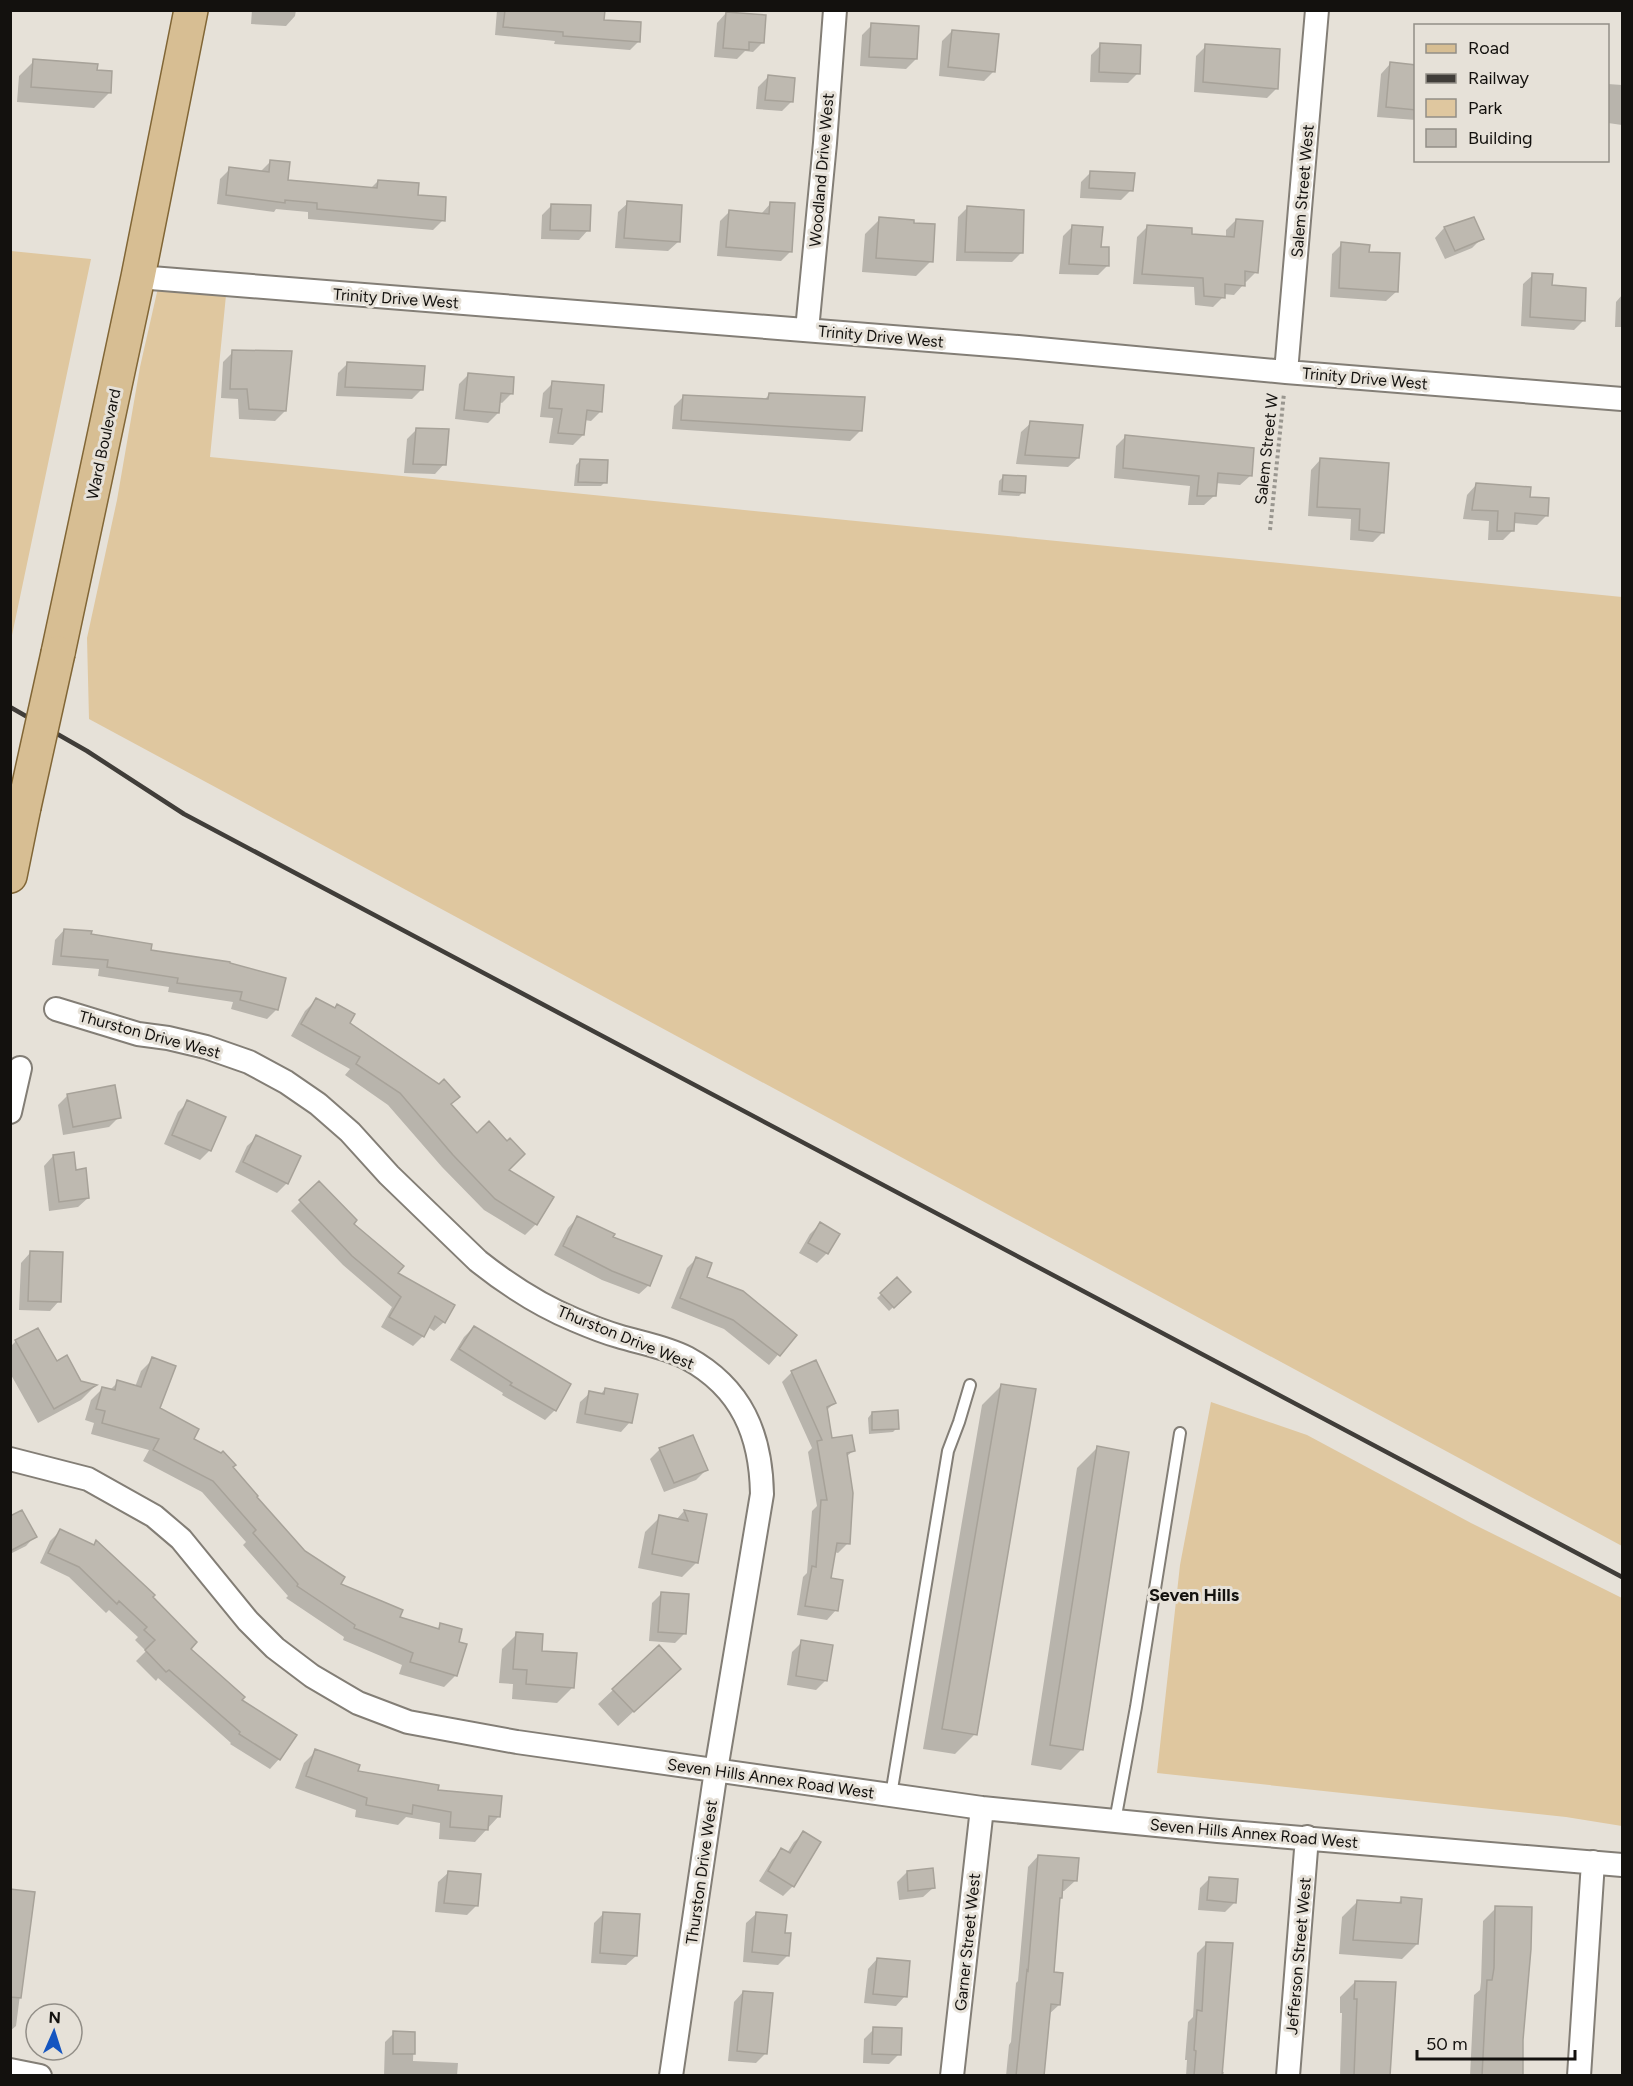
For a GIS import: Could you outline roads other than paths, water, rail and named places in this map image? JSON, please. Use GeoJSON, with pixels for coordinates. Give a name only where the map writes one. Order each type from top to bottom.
{"type":"FeatureCollection","features":[{"type":"Feature","properties":{"kind":"main road","name":"Ward Boulevard"},"geometry":{"type":"LineString","coordinates":[[10,876],[138,278],[191,10]]}},
{"type":"Feature","properties":{"kind":"street","name":"Woodland Drive West"},"geometry":{"type":"LineString","coordinates":[[807,330],[835,10]]}},
{"type":"Feature","properties":{"kind":"street","name":"Salem Street West"},"geometry":{"type":"LineString","coordinates":[[1286,372],[1317,10]]}},
{"type":"Feature","properties":{"kind":"street","name":"Trinity Drive West"},"geometry":{"type":"LineString","coordinates":[[138,278],[807,330],[1623,399]]}},
{"type":"Feature","properties":{"kind":"street","name":"Thurston Drive West"},"geometry":{"type":"LineString","coordinates":[[56,1009],[138,1034],[206,1047],[249,1062],[286,1082],[318,1104],[350,1132],[389,1175],[492,1272],[528,1295],[572,1318],[615,1335],[662,1348],[686,1358],[709,1372],[728,1391],[744,1413],[756,1441],[762,1468],[762,1494],[716,1770],[671,2076]]}},
{"type":"Feature","properties":{"kind":"street"},"geometry":{"type":"LineString","coordinates":[[10,1112],[20,1068]]}},
{"type":"Feature","properties":{"kind":"street","name":"Seven Hills Annex Road West"},"geometry":{"type":"LineString","coordinates":[[10,1459],[88,1479],[154,1516],[181,1539],[248,1621],[275,1648],[312,1676],[358,1703],[408,1722],[495,1738],[982,1808],[1623,1865]]}},
{"type":"Feature","properties":{"kind":"street","name":"Garner Street West"},"geometry":{"type":"LineString","coordinates":[[952,2076],[982,1808]]}},
{"type":"Feature","properties":{"kind":"street","name":"Jefferson Street West"},"geometry":{"type":"LineString","coordinates":[[1288,2076],[1307,1837]]}},
{"type":"Feature","properties":{"kind":"street"},"geometry":{"type":"LineString","coordinates":[[1579,2076],[1593,1862]]}},
{"type":"Feature","properties":{"kind":"street"},"geometry":{"type":"LineString","coordinates":[[10,2070],[40,2076]]}},
{"type":"Feature","properties":{"kind":"lane"},"geometry":{"type":"LineString","coordinates":[[891,1795],[948,1451],[960,1422],[970,1385]]}},
{"type":"Feature","properties":{"kind":"lane"},"geometry":{"type":"LineString","coordinates":[[1115,1821],[1136,1707],[1180,1433]]}},
{"type":"Feature","properties":{"kind":"railway"},"geometry":{"type":"LineString","coordinates":[[10,707],[87,751],[184,814],[1622,1577]]}},
{"type":"Feature","properties":{"kind":"district","name":"Seven Hills"},"geometry":{"type":"Point","coordinates":[1194,1595]}}]}
